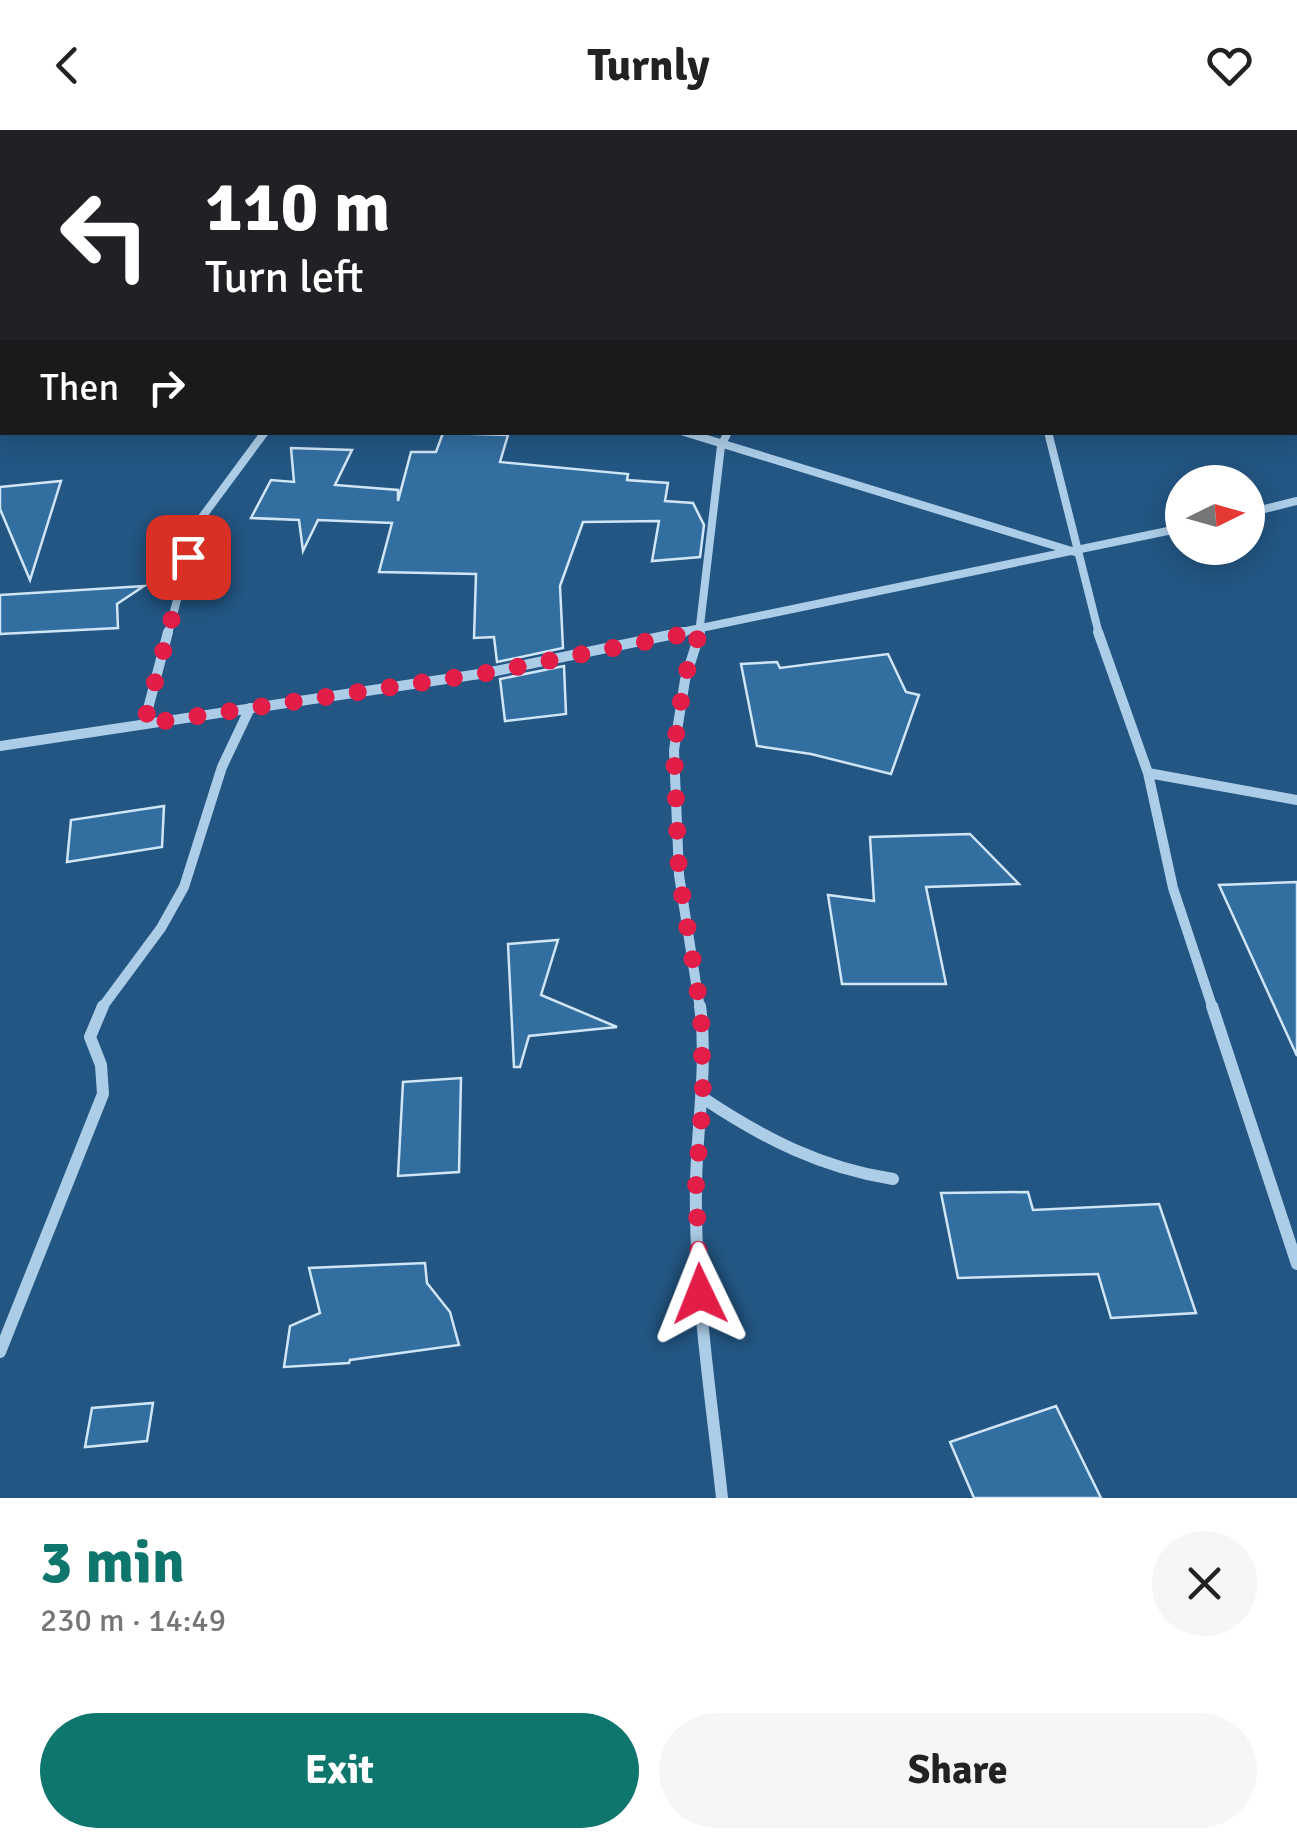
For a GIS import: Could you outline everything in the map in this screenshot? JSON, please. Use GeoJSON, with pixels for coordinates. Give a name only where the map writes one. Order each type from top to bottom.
{"type":"FeatureCollection","features":[{"type":"Feature","properties":{"kind":"street"},"geometry":{"type":"LineString","coordinates":[[144,724],[197,524],[263,435]]}},
{"type":"Feature","properties":{"kind":"street"},"geometry":{"type":"LineString","coordinates":[[692,435],[1078,553]]}},
{"type":"Feature","properties":{"kind":"street"},"geometry":{"type":"LineString","coordinates":[[722,1498],[700,1294],[696,1183],[703,1098],[701,1012],[679,875],[674,750],[684,680],[700,631],[721,446],[726,435]]}},
{"type":"Feature","properties":{"kind":"street"},"geometry":{"type":"LineString","coordinates":[[1049,435],[1091,612],[1148,773],[1173,888],[1297,1264]]}},
{"type":"Feature","properties":{"kind":"street"},"geometry":{"type":"LineString","coordinates":[[1265,509],[1297,502]]}},
{"type":"Feature","properties":{"kind":"street"},"geometry":{"type":"LineString","coordinates":[[0,746],[486,673],[1165,532]]}},
{"type":"Feature","properties":{"kind":"street"},"geometry":{"type":"LineString","coordinates":[[0,1352],[102,1094],[100,1065],[90,1036],[97,1014],[161,928],[184,887],[222,767],[250,708]]}},
{"type":"Feature","properties":{"kind":"street"},"geometry":{"type":"LineString","coordinates":[[1148,773],[1297,800]]}},
{"type":"Feature","properties":{"kind":"street"},"geometry":{"type":"LineString","coordinates":[[703,1098],[790,1152],[827,1168],[893,1180]]}},
{"type":"Feature","properties":{"kind":"building"},"geometry":{"type":"Polygon","coordinates":[[[442,435],[508,435],[500,462],[628,474],[627,480],[668,483],[665,501],[693,503],[704,525],[700,557],[652,561],[659,521],[583,522],[560,586],[563,648],[497,662],[494,637],[474,638],[476,574],[379,572],[392,523],[318,520],[303,551],[299,520],[251,518],[271,480],[294,482],[291,448],[352,450],[335,485],[398,490],[398,501],[411,452],[436,452],[442,435]]]}},
{"type":"Feature","properties":{"kind":"building"},"geometry":{"type":"Polygon","coordinates":[[[61,481],[30,580],[0,509],[0,487],[61,481]]]}},
{"type":"Feature","properties":{"kind":"building"},"geometry":{"type":"Polygon","coordinates":[[[144,586],[117,604],[118,628],[0,634],[0,595],[144,586]]]}},
{"type":"Feature","properties":{"kind":"building"},"geometry":{"type":"Polygon","coordinates":[[[888,654],[906,692],[919,695],[891,774],[811,754],[757,746],[741,664],[777,662],[780,668],[888,654]]]}},
{"type":"Feature","properties":{"kind":"building"},"geometry":{"type":"Polygon","coordinates":[[[564,666],[566,714],[505,721],[500,679],[564,666]]]}},
{"type":"Feature","properties":{"kind":"building"},"geometry":{"type":"Polygon","coordinates":[[[164,806],[162,847],[67,862],[71,820],[164,806]]]}},
{"type":"Feature","properties":{"kind":"building"},"geometry":{"type":"Polygon","coordinates":[[[970,834],[1019,884],[926,887],[946,984],[842,984],[828,895],[874,901],[870,837],[970,834]]]}},
{"type":"Feature","properties":{"kind":"building"},"geometry":{"type":"Polygon","coordinates":[[[1297,882],[1297,1056],[1219,885],[1297,882]]]}},
{"type":"Feature","properties":{"kind":"building"},"geometry":{"type":"Polygon","coordinates":[[[558,940],[541,995],[617,1027],[529,1036],[520,1067],[514,1067],[508,944],[558,940]]]}},
{"type":"Feature","properties":{"kind":"building"},"geometry":{"type":"Polygon","coordinates":[[[461,1078],[459,1172],[398,1176],[403,1082],[461,1078]]]}},
{"type":"Feature","properties":{"kind":"building"},"geometry":{"type":"Polygon","coordinates":[[[1028,1192],[1033,1210],[1159,1204],[1196,1313],[1111,1318],[1098,1274],[958,1278],[941,1193],[1028,1192]]]}},
{"type":"Feature","properties":{"kind":"building"},"geometry":{"type":"Polygon","coordinates":[[[425,1263],[427,1283],[450,1312],[459,1345],[349,1363],[284,1367],[290,1326],[320,1313],[309,1268],[425,1263]]]}},
{"type":"Feature","properties":{"kind":"building"},"geometry":{"type":"Polygon","coordinates":[[[153,1403],[147,1441],[85,1447],[92,1408],[153,1403]]]}},
{"type":"Feature","properties":{"kind":"building"},"geometry":{"type":"Polygon","coordinates":[[[1056,1406],[1101,1498],[974,1498],[950,1442],[1056,1406]]]}},
{"type":"Feature","properties":{"kind":"route"},"geometry":{"type":"LineString","coordinates":[[188,557],[144,724],[486,673],[700,631],[684,680],[674,750],[679,875],[701,1012],[703,1098],[696,1183],[700,1294]]}}]}
